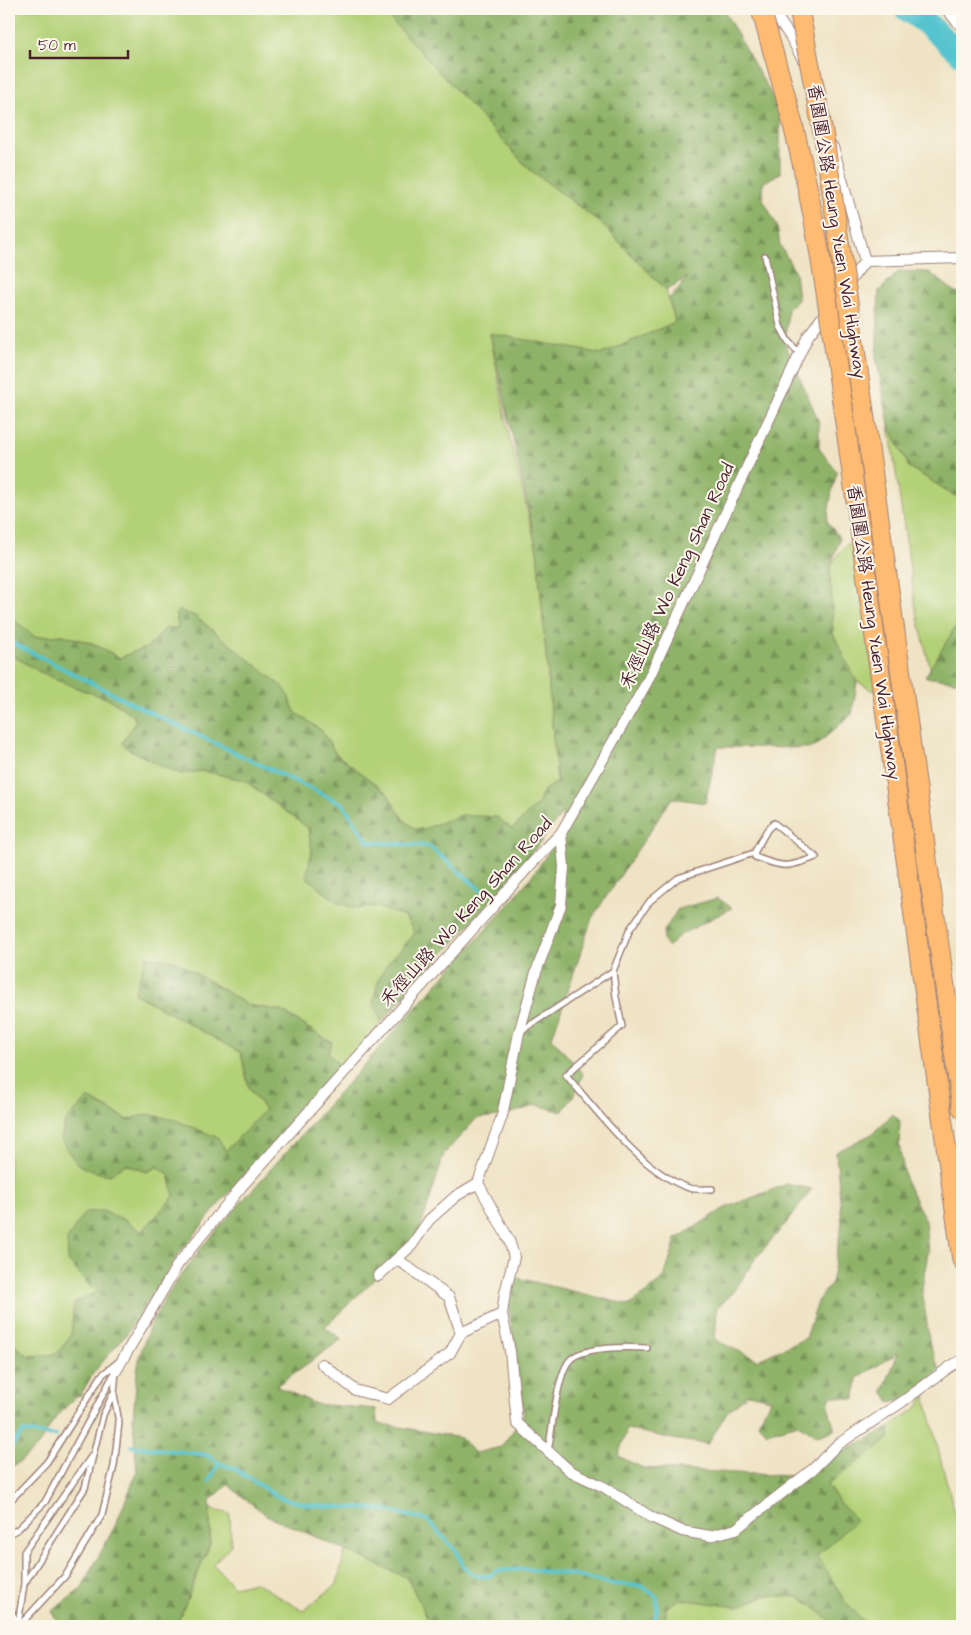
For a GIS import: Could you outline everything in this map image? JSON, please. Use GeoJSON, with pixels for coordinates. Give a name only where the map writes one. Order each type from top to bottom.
{"type":"FeatureCollection","features":[{"type":"Feature","properties":{"kind":"highway","name":"香園圍公路 Heung Yuen Wai Highway"},"geometry":{"type":"LineString","coordinates":[[761,9],[795,131],[823,274],[962,1260]]}},
{"type":"Feature","properties":{"kind":"highway","name":"香園圍公路 Heung Yuen Wai Highway"},"geometry":{"type":"LineString","coordinates":[[799,9],[826,147],[962,1108]]}},
{"type":"Feature","properties":{"kind":"street"},"geometry":{"type":"LineString","coordinates":[[771,9],[790,36],[818,91],[865,262],[962,258]]}},
{"type":"Feature","properties":{"kind":"street"},"geometry":{"type":"LineString","coordinates":[[946,9],[962,27]]}},
{"type":"Feature","properties":{"kind":"street","name":"禾徑山路 Wo Keng Shan Road"},"geometry":{"type":"LineString","coordinates":[[116,1371],[178,1264],[242,1186],[561,833],[647,682],[808,336],[865,262]]}},
{"type":"Feature","properties":{"kind":"street"},"geometry":{"type":"LineString","coordinates":[[378,1276],[412,1245],[429,1220],[456,1196],[478,1183],[502,1116],[519,1033],[536,972],[561,905],[564,867],[561,833]]}},
{"type":"Feature","properties":{"kind":"street"},"geometry":{"type":"LineString","coordinates":[[478,1183],[509,1240],[514,1257],[502,1314],[510,1351],[517,1423],[570,1472],[604,1488],[651,1517],[682,1531],[710,1536],[736,1529],[813,1469],[837,1445],[962,1360]]}},
{"type":"Feature","properties":{"kind":"street"},"geometry":{"type":"LineString","coordinates":[[397,1258],[449,1297],[461,1333]]}},
{"type":"Feature","properties":{"kind":"street"},"geometry":{"type":"LineString","coordinates":[[322,1364],[355,1390],[388,1399],[450,1353],[461,1333],[502,1314]]}},
{"type":"Feature","properties":{"kind":"lane"},"geometry":{"type":"LineString","coordinates":[[764,256],[780,326],[788,342],[799,353]]}},
{"type":"Feature","properties":{"kind":"lane"},"geometry":{"type":"LineString","coordinates":[[712,1189],[690,1188],[664,1176],[628,1146],[566,1075],[622,1026],[613,971],[630,929],[650,901],[678,878],[754,853],[767,830],[774,823],[816,857],[794,866],[780,866],[755,857],[754,853]]}},
{"type":"Feature","properties":{"kind":"lane"},"geometry":{"type":"LineString","coordinates":[[519,1033],[613,971]]}},
{"type":"Feature","properties":{"kind":"lane"},"geometry":{"type":"LineString","coordinates":[[548,1452],[562,1374],[571,1359],[588,1351],[623,1347],[647,1348]]}},
{"type":"Feature","properties":{"kind":"lane"},"geometry":{"type":"LineString","coordinates":[[9,1502],[47,1462],[102,1375],[122,1358]]}},
{"type":"Feature","properties":{"kind":"lane"},"geometry":{"type":"LineString","coordinates":[[9,1534],[18,1529],[44,1502],[116,1371]]}},
{"type":"Feature","properties":{"kind":"lane","name":"禾徑山路 Wo Keng Shan Road"},"geometry":{"type":"LineString","coordinates":[[18,1626],[66,1575],[102,1515],[114,1466],[119,1423],[114,1394],[116,1371]]}},
{"type":"Feature","properties":{"kind":"lane"},"geometry":{"type":"LineString","coordinates":[[24,1584],[85,1488],[96,1450],[103,1415],[114,1394]]}},
{"type":"Feature","properties":{"kind":"lane"},"geometry":{"type":"LineString","coordinates":[[18,1626],[24,1584],[24,1552],[96,1450]]}},
{"type":"Feature","properties":{"kind":"lane"},"geometry":{"type":"LineString","coordinates":[[9,1606],[18,1626]]}},
{"type":"Feature","properties":{"kind":"green space"},"geometry":{"type":"Polygon","coordinates":[[[9,9],[387,9],[528,168],[602,224],[666,290],[675,322],[602,354],[490,334],[510,440],[537,550],[557,782],[544,790],[539,803],[512,829],[461,815],[424,829],[415,829],[403,819],[387,793],[336,754],[322,731],[295,712],[285,689],[195,616],[176,614],[179,628],[166,628],[147,648],[120,658],[94,644],[63,635],[35,637],[9,616],[9,9]]]}},
{"type":"Feature","properties":{"kind":"green space"},"geometry":{"type":"Polygon","coordinates":[[[381,9],[723,9],[780,110],[780,173],[763,183],[763,199],[777,226],[780,245],[795,272],[798,300],[788,309],[785,343],[819,422],[819,448],[837,472],[827,521],[840,539],[830,568],[833,634],[857,682],[852,714],[813,748],[718,747],[705,803],[672,798],[592,918],[552,1038],[583,1074],[576,1092],[562,1112],[537,1105],[502,1116],[477,1118],[444,1154],[418,1237],[325,1327],[342,1339],[276,1386],[316,1404],[376,1409],[377,1423],[461,1438],[475,1453],[501,1447],[524,1416],[508,1300],[518,1278],[630,1305],[664,1278],[676,1239],[725,1208],[787,1184],[812,1189],[755,1259],[734,1292],[717,1308],[715,1340],[758,1360],[806,1338],[819,1299],[831,1284],[842,1223],[836,1152],[872,1134],[893,1114],[900,1121],[899,1145],[906,1182],[925,1220],[928,1252],[922,1289],[930,1346],[940,1370],[908,1398],[890,1402],[883,1391],[898,1353],[857,1378],[855,1399],[831,1396],[828,1406],[835,1430],[818,1436],[798,1424],[767,1433],[758,1423],[771,1399],[748,1394],[727,1412],[708,1444],[678,1440],[627,1429],[618,1456],[643,1468],[790,1476],[843,1452],[890,1427],[889,1439],[827,1485],[856,1520],[817,1556],[846,1603],[869,1626],[836,1626],[810,1603],[797,1597],[768,1595],[737,1607],[679,1599],[666,1608],[666,1626],[431,1626],[408,1578],[266,1515],[228,1485],[210,1500],[210,1544],[176,1626],[59,1626],[52,1611],[81,1589],[115,1526],[137,1472],[133,1419],[140,1354],[152,1320],[176,1282],[202,1247],[235,1209],[515,897],[537,869],[561,833],[563,812],[522,866],[382,1022],[373,1003],[378,981],[386,965],[414,935],[412,927],[403,916],[374,906],[359,909],[338,903],[306,877],[312,851],[308,828],[244,780],[203,771],[181,774],[165,768],[127,748],[122,743],[136,721],[133,715],[109,699],[77,688],[38,671],[9,653],[9,616],[35,637],[63,635],[94,644],[120,658],[147,648],[166,628],[178,628],[176,614],[179,610],[195,616],[285,689],[295,712],[322,731],[336,754],[387,793],[403,819],[415,829],[424,829],[461,815],[497,817],[512,829],[539,803],[544,790],[557,782],[537,550],[490,333],[602,354],[675,322],[669,299],[688,277],[666,290],[602,224],[528,168],[381,9]]]}},
{"type":"Feature","properties":{"kind":"green space"},"geometry":{"type":"Polygon","coordinates":[[[899,271],[929,272],[955,292],[962,293],[962,500],[909,467],[889,425],[876,357],[879,291],[899,271]]]}},
{"type":"Feature","properties":{"kind":"green space"},"geometry":{"type":"Polygon","coordinates":[[[889,425],[909,467],[962,500],[962,615],[931,671],[916,610],[889,425]]]}},
{"type":"Feature","properties":{"kind":"green space"},"geometry":{"type":"Polygon","coordinates":[[[852,540],[876,692],[856,681],[833,634],[830,571],[838,554],[852,540]]]}},
{"type":"Feature","properties":{"kind":"green space"},"geometry":{"type":"Polygon","coordinates":[[[962,616],[962,682],[925,677],[962,616]]]}},
{"type":"Feature","properties":{"kind":"green space"},"geometry":{"type":"Polygon","coordinates":[[[9,653],[38,671],[77,688],[109,699],[133,715],[136,721],[122,743],[127,748],[165,768],[181,774],[203,771],[244,780],[308,827],[312,851],[307,877],[358,909],[374,906],[403,916],[412,927],[414,935],[404,946],[373,1003],[382,1022],[342,1067],[328,1053],[332,1043],[281,1011],[248,1005],[174,960],[134,993],[241,1053],[249,1088],[265,1110],[226,1151],[147,1114],[128,1120],[88,1098],[126,1164],[147,1172],[157,1166],[169,1174],[174,1196],[142,1232],[125,1220],[99,1291],[74,1303],[71,1336],[56,1355],[29,1356],[13,1344],[9,1346],[9,653]]]}},
{"type":"Feature","properties":{"kind":"green space"},"geometry":{"type":"Polygon","coordinates":[[[718,898],[732,908],[680,935],[668,947],[663,941],[664,931],[678,909],[718,898]]]}},
{"type":"Feature","properties":{"kind":"green space"},"geometry":{"type":"Polygon","coordinates":[[[147,956],[174,960],[248,1005],[281,1011],[332,1043],[328,1053],[342,1067],[224,1198],[179,1254],[128,1332],[94,1372],[80,1396],[77,1395],[54,1420],[37,1447],[21,1461],[9,1468],[9,1346],[12,1344],[29,1356],[56,1354],[71,1336],[74,1303],[99,1291],[90,1286],[68,1261],[67,1239],[85,1212],[103,1211],[125,1220],[142,1232],[174,1196],[169,1174],[157,1167],[147,1172],[126,1164],[110,1175],[92,1171],[80,1165],[70,1155],[61,1139],[65,1122],[88,1098],[128,1120],[147,1114],[176,1120],[218,1138],[226,1151],[265,1110],[249,1088],[241,1053],[134,993],[147,956]]]}},
{"type":"Feature","properties":{"kind":"green space"},"geometry":{"type":"Polygon","coordinates":[[[925,1395],[962,1538],[962,1626],[865,1626],[844,1603],[813,1558],[827,1485],[886,1437],[890,1427],[918,1407],[925,1395]]]}},
{"type":"Feature","properties":{"kind":"green space"},"geometry":{"type":"Polygon","coordinates":[[[210,1509],[230,1514],[231,1545],[213,1564],[234,1587],[255,1582],[303,1611],[337,1584],[345,1550],[406,1577],[433,1626],[176,1626],[210,1544],[210,1509]]]}},
{"type":"Feature","properties":{"kind":"green space"},"geometry":{"type":"Polygon","coordinates":[[[768,1595],[797,1597],[812,1605],[836,1626],[664,1626],[666,1608],[679,1599],[744,1604],[768,1595]]]}},
{"type":"Feature","properties":{"kind":"waterway"},"geometry":{"type":"LineString","coordinates":[[906,9],[926,23],[962,55]]}},
{"type":"Feature","properties":{"kind":"waterway"},"geometry":{"type":"LineString","coordinates":[[9,641],[141,708],[343,804],[368,842],[429,846],[481,890]]}},
{"type":"Feature","properties":{"kind":"waterway"},"geometry":{"type":"LineString","coordinates":[[10,1449],[23,1432],[56,1436]]}},
{"type":"Feature","properties":{"kind":"waterway"},"geometry":{"type":"LineString","coordinates":[[132,1446],[207,1455],[219,1463],[235,1469],[281,1498],[310,1505],[386,1510],[427,1520],[458,1553],[463,1566],[474,1575],[488,1577],[497,1571],[526,1569],[572,1575],[613,1584],[642,1586],[657,1597],[657,1609],[653,1626]]}},
{"type":"Feature","properties":{"kind":"waterway"},"geometry":{"type":"LineString","coordinates":[[209,1481],[219,1463]]}}]}
